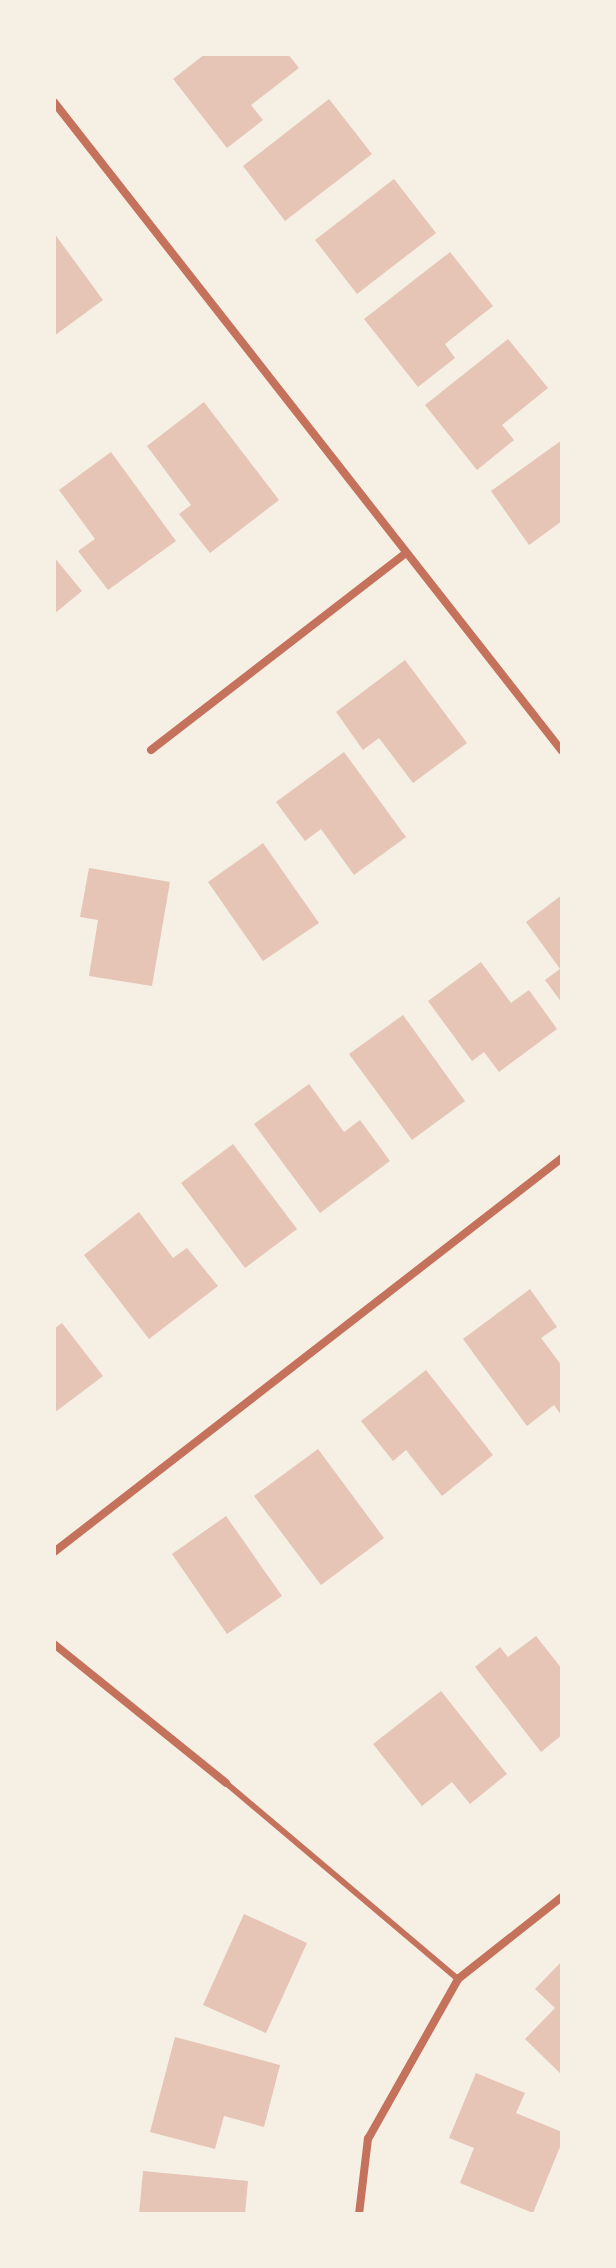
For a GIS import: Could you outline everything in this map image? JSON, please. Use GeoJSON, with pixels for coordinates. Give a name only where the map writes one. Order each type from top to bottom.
{"type":"FeatureCollection","features":[{"type":"Feature","properties":{"kind":"street"},"geometry":{"type":"LineString","coordinates":[[54,102],[562,751]]}},
{"type":"Feature","properties":{"kind":"street"},"geometry":{"type":"LineString","coordinates":[[151,750],[406,553]]}},
{"type":"Feature","properties":{"kind":"street"},"geometry":{"type":"LineString","coordinates":[[54,1552],[562,1158]]}},
{"type":"Feature","properties":{"kind":"street"},"geometry":{"type":"LineString","coordinates":[[54,1644],[226,1783]]}},
{"type":"Feature","properties":{"kind":"street"},"geometry":{"type":"LineString","coordinates":[[359,2214],[368,2139],[458,1979],[562,1897]]}},
{"type":"Feature","properties":{"kind":"lane"},"geometry":{"type":"LineString","coordinates":[[226,1783],[458,1979]]}},
{"type":"Feature","properties":{"kind":"building"},"geometry":{"type":"Polygon","coordinates":[[[205,54],[288,54],[299,68],[251,105],[263,120],[227,148],[173,79],[205,54]]]}},
{"type":"Feature","properties":{"kind":"building"},"geometry":{"type":"Polygon","coordinates":[[[329,99],[372,154],[285,221],[243,166],[329,99]]]}},
{"type":"Feature","properties":{"kind":"building"},"geometry":{"type":"Polygon","coordinates":[[[394,179],[436,233],[357,294],[315,240],[394,179]]]}},
{"type":"Feature","properties":{"kind":"building"},"geometry":{"type":"Polygon","coordinates":[[[54,233],[103,300],[54,336],[54,233]]]}},
{"type":"Feature","properties":{"kind":"building"},"geometry":{"type":"Polygon","coordinates":[[[450,252],[493,306],[445,344],[455,358],[418,387],[364,319],[450,252]]]}},
{"type":"Feature","properties":{"kind":"building"},"geometry":{"type":"Polygon","coordinates":[[[508,339],[548,388],[502,425],[514,440],[477,470],[425,405],[508,339]]]}},
{"type":"Feature","properties":{"kind":"building"},"geometry":{"type":"Polygon","coordinates":[[[204,402],[279,500],[210,553],[179,514],[191,505],[147,446],[204,402]]]}},
{"type":"Feature","properties":{"kind":"building"},"geometry":{"type":"Polygon","coordinates":[[[562,440],[562,521],[529,545],[491,491],[562,440]]]}},
{"type":"Feature","properties":{"kind":"building"},"geometry":{"type":"Polygon","coordinates":[[[111,452],[176,541],[108,590],[78,551],[95,539],[59,490],[111,452]]]}},
{"type":"Feature","properties":{"kind":"building"},"geometry":{"type":"Polygon","coordinates":[[[54,557],[82,591],[54,614],[54,557]]]}},
{"type":"Feature","properties":{"kind":"building"},"geometry":{"type":"Polygon","coordinates":[[[405,660],[467,743],[413,783],[379,738],[363,750],[336,712],[405,660]]]}},
{"type":"Feature","properties":{"kind":"building"},"geometry":{"type":"Polygon","coordinates":[[[344,752],[406,837],[354,875],[321,829],[305,841],[276,802],[344,752]]]}},
{"type":"Feature","properties":{"kind":"building"},"geometry":{"type":"Polygon","coordinates":[[[263,843],[319,923],[263,961],[208,882],[263,843]]]}},
{"type":"Feature","properties":{"kind":"building"},"geometry":{"type":"Polygon","coordinates":[[[89,868],[170,882],[152,986],[89,976],[98,920],[80,917],[89,868]]]}},
{"type":"Feature","properties":{"kind":"building"},"geometry":{"type":"Polygon","coordinates":[[[562,895],[562,1003],[545,980],[560,969],[526,922],[562,895]]]}},
{"type":"Feature","properties":{"kind":"building"},"geometry":{"type":"Polygon","coordinates":[[[481,962],[511,1003],[529,990],[557,1029],[499,1072],[484,1052],[472,1061],[428,1001],[481,962]]]}},
{"type":"Feature","properties":{"kind":"building"},"geometry":{"type":"Polygon","coordinates":[[[403,1015],[465,1101],[412,1140],[349,1054],[403,1015]]]}},
{"type":"Feature","properties":{"kind":"building"},"geometry":{"type":"Polygon","coordinates":[[[309,1084],[344,1132],[360,1120],[390,1161],[320,1213],[254,1124],[309,1084]]]}},
{"type":"Feature","properties":{"kind":"building"},"geometry":{"type":"Polygon","coordinates":[[[233,1144],[297,1229],[245,1268],[181,1183],[233,1144]]]}},
{"type":"Feature","properties":{"kind":"building"},"geometry":{"type":"Polygon","coordinates":[[[139,1212],[173,1258],[187,1248],[218,1286],[149,1339],[84,1255],[139,1212]]]}},
{"type":"Feature","properties":{"kind":"building"},"geometry":{"type":"Polygon","coordinates":[[[530,1289],[557,1327],[541,1338],[562,1366],[562,1416],[554,1405],[527,1426],[463,1339],[530,1289]]]}},
{"type":"Feature","properties":{"kind":"building"},"geometry":{"type":"Polygon","coordinates":[[[62,1323],[103,1376],[54,1413],[54,1329],[62,1323]]]}},
{"type":"Feature","properties":{"kind":"building"},"geometry":{"type":"Polygon","coordinates":[[[426,1370],[493,1455],[442,1496],[406,1450],[393,1461],[361,1421],[426,1370]]]}},
{"type":"Feature","properties":{"kind":"building"},"geometry":{"type":"Polygon","coordinates":[[[318,1449],[384,1538],[321,1585],[254,1496],[318,1449]]]}},
{"type":"Feature","properties":{"kind":"building"},"geometry":{"type":"Polygon","coordinates":[[[226,1516],[282,1596],[227,1634],[172,1554],[226,1516]]]}},
{"type":"Feature","properties":{"kind":"building"},"geometry":{"type":"Polygon","coordinates":[[[536,1636],[562,1669],[562,1735],[541,1752],[475,1667],[500,1647],[508,1657],[536,1636]]]}},
{"type":"Feature","properties":{"kind":"building"},"geometry":{"type":"Polygon","coordinates":[[[441,1691],[507,1774],[470,1804],[452,1782],[422,1806],[373,1744],[441,1691]]]}},
{"type":"Feature","properties":{"kind":"building"},"geometry":{"type":"Polygon","coordinates":[[[244,1914],[307,1943],[266,2033],[203,2005],[244,1914]]]}},
{"type":"Feature","properties":{"kind":"building"},"geometry":{"type":"Polygon","coordinates":[[[562,1961],[562,2075],[525,2039],[555,2008],[535,1989],[562,1961]]]}},
{"type":"Feature","properties":{"kind":"building"},"geometry":{"type":"Polygon","coordinates":[[[175,2037],[280,2065],[264,2127],[224,2116],[215,2149],[150,2132],[175,2037]]]}},
{"type":"Feature","properties":{"kind":"building"},"geometry":{"type":"Polygon","coordinates":[[[476,2073],[525,2093],[516,2113],[562,2132],[562,2142],[533,2213],[460,2183],[474,2148],[449,2138],[476,2073]]]}},
{"type":"Feature","properties":{"kind":"building"},"geometry":{"type":"Polygon","coordinates":[[[143,2171],[248,2181],[245,2214],[139,2214],[143,2171]]]}}]}
